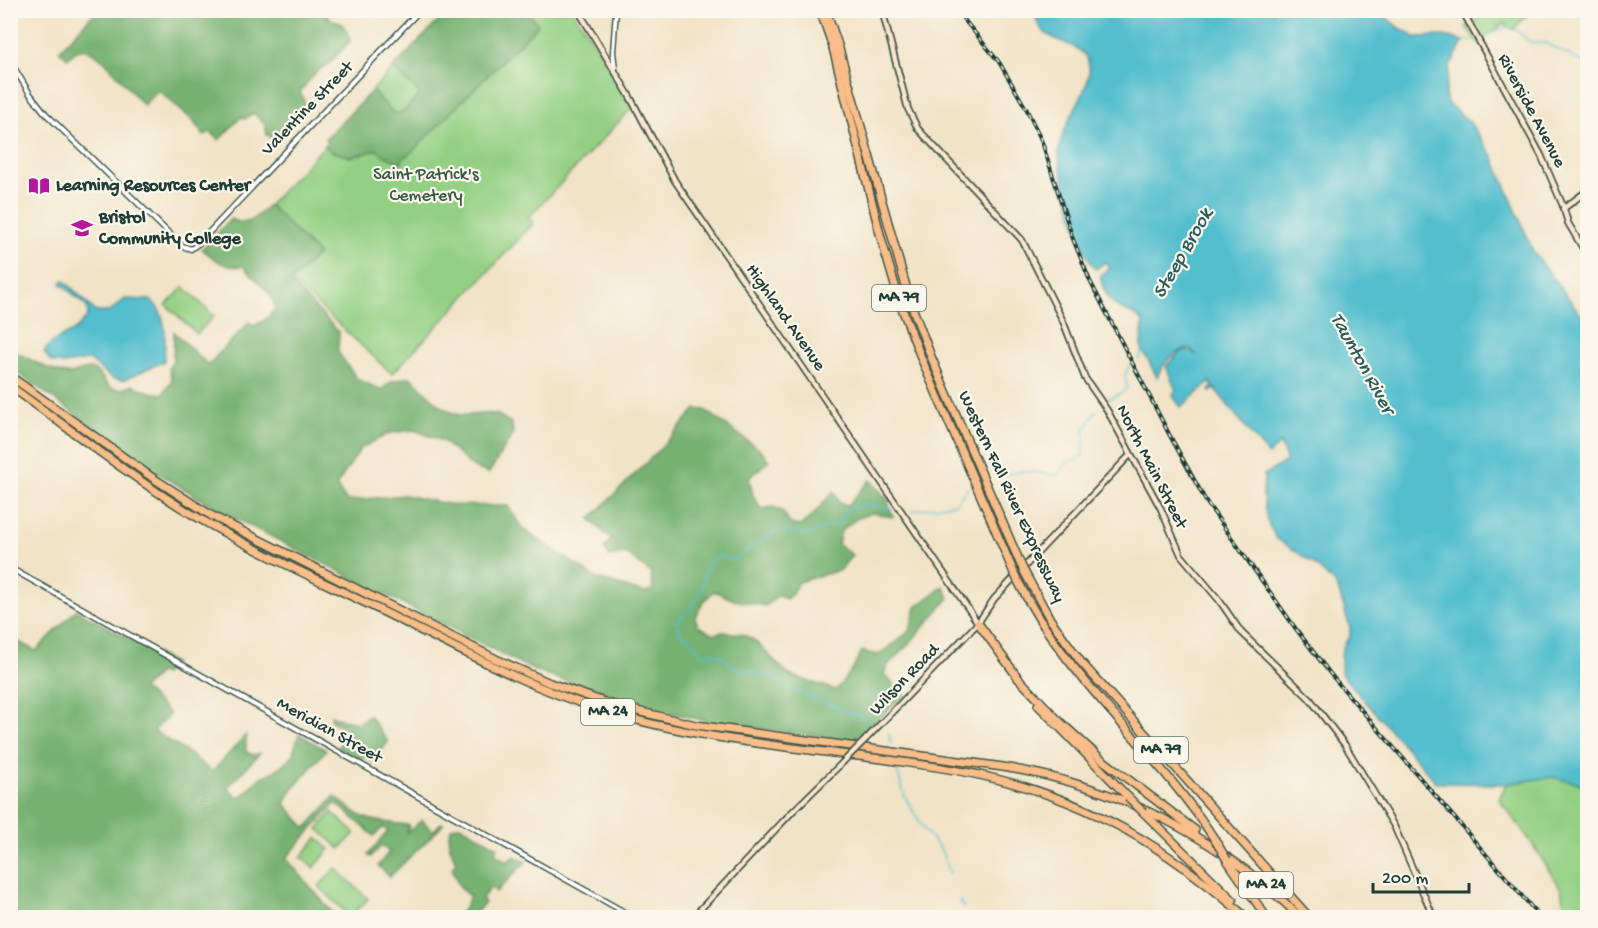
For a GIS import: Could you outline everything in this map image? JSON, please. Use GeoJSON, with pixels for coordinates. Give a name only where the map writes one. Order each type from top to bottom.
{"type":"FeatureCollection","features":[{"type":"Feature","properties":{"kind":"highway","name":"Western Fall River Expressway"},"geometry":{"type":"LineString","coordinates":[[820,10],[832,44],[884,250],[901,306],[1014,573],[1041,622],[1067,660],[1190,802],[1267,918]]}},
{"type":"Feature","properties":{"kind":"highway","name":"Western Fall River Expressway"},"geometry":{"type":"LineString","coordinates":[[826,10],[838,45],[897,259],[917,320],[1025,573],[1054,624],[1077,657],[1310,918]]}},
{"type":"Feature","properties":{"kind":"highway","name":"MA 24"},"geometry":{"type":"LineString","coordinates":[[10,376],[153,478],[213,516],[486,654],[550,683],[628,710],[696,725],[1003,767],[1060,779],[1106,793],[1158,815],[1199,837],[1266,885],[1302,918]]}},
{"type":"Feature","properties":{"kind":"highway","name":"MA 24"},"geometry":{"type":"LineString","coordinates":[[10,386],[148,485],[207,522],[528,683],[594,708],[673,729],[719,738],[952,769],[1031,789],[1097,815],[1148,842],[1196,875],[1249,918]]}},
{"type":"Feature","properties":{"kind":"highway"},"geometry":{"type":"LineString","coordinates":[[978,623],[1017,678],[1050,718],[1249,918]]}},
{"type":"Feature","properties":{"kind":"highway"},"geometry":{"type":"LineString","coordinates":[[1017,678],[1100,758],[1228,858]]}},
{"type":"Feature","properties":{"kind":"main road"},"geometry":{"type":"LineString","coordinates":[[578,10],[616,74]]}},
{"type":"Feature","properties":{"kind":"main road","name":"North Main Street"},"geometry":{"type":"LineString","coordinates":[[882,10],[912,120],[922,136],[1022,240],[1063,321],[1085,378],[1107,410],[1161,509],[1175,545],[1186,563],[1219,600],[1241,632],[1310,699],[1363,773],[1394,826],[1434,918]]}},
{"type":"Feature","properties":{"kind":"main road","name":"Riverside Avenue"},"geometry":{"type":"LineString","coordinates":[[1462,10],[1541,155],[1568,223],[1587,257]]}},
{"type":"Feature","properties":{"kind":"main road","name":"Highland Avenue"},"geometry":{"type":"LineString","coordinates":[[616,74],[675,181],[978,623]]}},
{"type":"Feature","properties":{"kind":"main road"},"geometry":{"type":"LineString","coordinates":[[1563,209],[1587,190]]}},
{"type":"Feature","properties":{"kind":"main road","name":"Wilson Road"},"geometry":{"type":"LineString","coordinates":[[692,918],[792,812],[978,623],[994,599],[1130,455]]}},
{"type":"Feature","properties":{"kind":"street","name":"Valentine Street"},"geometry":{"type":"LineString","coordinates":[[10,61],[43,111],[188,249],[192,249],[420,10]]}},
{"type":"Feature","properties":{"kind":"street","name":"Highland Avenue"},"geometry":{"type":"LineString","coordinates":[[616,10],[613,52],[616,74]]}},
{"type":"Feature","properties":{"kind":"street","name":"Meridian Street"},"geometry":{"type":"LineString","coordinates":[[10,568],[635,918]]}},
{"type":"Feature","properties":{"kind":"green space"},"geometry":{"type":"Polygon","coordinates":[[[97,10],[323,11],[332,20],[342,25],[350,41],[329,64],[317,71],[300,92],[306,105],[286,131],[274,139],[267,135],[265,124],[253,113],[245,119],[241,117],[219,140],[210,132],[204,136],[192,120],[158,90],[144,105],[113,70],[95,54],[87,50],[79,50],[68,58],[59,51],[97,10]]]}},
{"type":"Feature","properties":{"kind":"green space","name":"Saint Patrick's Cemetery"},"geometry":{"type":"Polygon","coordinates":[[[448,11],[573,11],[605,59],[631,109],[528,218],[534,223],[392,374],[292,281],[318,254],[269,205],[328,142],[326,139],[448,11]]]}},
{"type":"Feature","properties":{"kind":"green space"},"geometry":{"type":"Polygon","coordinates":[[[448,11],[528,11],[538,25],[413,151],[403,158],[401,163],[377,150],[350,157],[333,152],[324,146],[328,142],[325,139],[372,91],[394,113],[403,112],[420,94],[393,68],[448,11]]]}},
{"type":"Feature","properties":{"kind":"green space"},"geometry":{"type":"Polygon","coordinates":[[[1487,11],[1531,11],[1513,30],[1504,23],[1478,43],[1466,27],[1487,11]]]}},
{"type":"Feature","properties":{"kind":"green space"},"geometry":{"type":"Polygon","coordinates":[[[269,205],[318,254],[290,282],[339,332],[338,352],[357,379],[381,390],[392,381],[410,377],[435,401],[453,413],[459,415],[496,414],[512,424],[513,434],[489,473],[474,468],[443,441],[414,430],[390,433],[361,448],[336,486],[347,501],[404,495],[453,505],[508,506],[523,529],[596,578],[645,593],[653,589],[651,573],[626,554],[609,557],[604,548],[612,538],[590,519],[696,409],[705,410],[763,452],[769,461],[749,478],[753,495],[761,509],[774,507],[783,512],[790,524],[800,526],[834,491],[839,503],[848,505],[870,480],[887,499],[893,517],[871,513],[856,519],[841,531],[838,544],[852,555],[840,570],[798,582],[792,594],[786,599],[778,595],[766,606],[734,600],[714,591],[704,601],[695,617],[698,626],[713,634],[723,632],[742,634],[754,640],[789,675],[836,690],[853,669],[862,651],[878,655],[910,631],[916,607],[944,586],[949,598],[888,665],[884,674],[905,696],[853,740],[715,723],[629,703],[533,670],[217,509],[150,468],[11,368],[10,349],[60,373],[70,374],[90,369],[96,371],[110,387],[115,389],[133,385],[150,392],[163,394],[172,381],[169,368],[173,360],[174,332],[208,365],[249,322],[254,326],[265,320],[276,308],[269,293],[243,266],[226,265],[202,249],[231,219],[243,222],[252,220],[269,205]]]}},
{"type":"Feature","properties":{"kind":"green space"},"geometry":{"type":"Polygon","coordinates":[[[184,287],[214,316],[197,334],[166,305],[184,287]]]}},
{"type":"Feature","properties":{"kind":"green space"},"geometry":{"type":"Polygon","coordinates":[[[76,610],[174,663],[164,675],[159,673],[143,689],[170,714],[154,731],[212,772],[246,735],[246,752],[253,755],[260,753],[227,788],[240,798],[261,777],[275,771],[292,756],[299,734],[326,750],[291,791],[285,804],[306,828],[335,796],[368,819],[409,825],[407,833],[422,820],[433,831],[441,823],[443,824],[390,877],[378,866],[389,852],[382,845],[371,857],[368,855],[388,831],[383,827],[374,836],[336,803],[286,858],[336,917],[11,917],[11,628],[15,640],[36,651],[76,610]]]}},
{"type":"Feature","properties":{"kind":"green space"},"geometry":{"type":"Polygon","coordinates":[[[331,715],[358,723],[369,715],[388,742],[373,762],[366,756],[361,761],[338,748],[342,740],[339,738],[346,733],[346,728],[331,721],[331,715]]]}},
{"type":"Feature","properties":{"kind":"green space"},"geometry":{"type":"Polygon","coordinates":[[[1552,777],[1587,785],[1587,917],[1566,917],[1561,889],[1529,839],[1499,799],[1506,784],[1552,777]]]}},
{"type":"Feature","properties":{"kind":"green space"},"geometry":{"type":"Polygon","coordinates":[[[332,812],[355,833],[340,849],[318,829],[332,812]]]}},
{"type":"Feature","properties":{"kind":"green space"},"geometry":{"type":"Polygon","coordinates":[[[460,825],[498,847],[495,853],[507,862],[514,856],[526,862],[496,892],[491,887],[482,898],[485,903],[471,917],[455,917],[464,909],[470,896],[461,888],[452,868],[456,862],[449,845],[449,832],[451,828],[460,825]]]}},
{"type":"Feature","properties":{"kind":"green space"},"geometry":{"type":"Polygon","coordinates":[[[317,838],[330,849],[314,868],[301,857],[317,838]]]}},
{"type":"Feature","properties":{"kind":"green space"},"geometry":{"type":"Polygon","coordinates":[[[336,868],[368,899],[350,917],[319,886],[336,868]]]}},
{"type":"Feature","properties":{"kind":"water","name":"Taunton River"},"geometry":{"type":"Polygon","coordinates":[[[1035,11],[1379,11],[1398,27],[1415,37],[1445,36],[1464,41],[1450,66],[1445,94],[1447,103],[1469,121],[1493,156],[1534,253],[1584,318],[1587,327],[1582,373],[1588,391],[1587,785],[1552,777],[1506,784],[1437,783],[1341,674],[1342,650],[1350,637],[1350,628],[1339,592],[1334,583],[1314,564],[1276,538],[1267,521],[1263,496],[1264,475],[1287,461],[1280,444],[1268,455],[1215,389],[1210,392],[1209,390],[1213,387],[1210,382],[1181,407],[1172,395],[1176,391],[1166,366],[1182,352],[1190,351],[1197,355],[1191,349],[1179,351],[1166,362],[1157,377],[1141,347],[1143,322],[1109,299],[1101,282],[1101,275],[1110,268],[1105,262],[1096,269],[1085,250],[1067,194],[1059,152],[1065,129],[1086,86],[1089,66],[1086,57],[1079,50],[1043,31],[1037,23],[1035,11]]]}},
{"type":"Feature","properties":{"kind":"water"},"geometry":{"type":"Polygon","coordinates":[[[64,280],[96,312],[109,312],[125,299],[151,300],[161,313],[165,328],[164,361],[124,380],[113,379],[89,360],[63,364],[51,362],[44,352],[54,341],[78,327],[88,314],[87,307],[61,285],[64,280]]]}},
{"type":"Feature","properties":{"kind":"waterway"},"geometry":{"type":"LineString","coordinates":[[1484,37],[1498,30],[1514,28],[1530,42],[1545,43],[1588,65]]}},
{"type":"Feature","properties":{"kind":"waterway"},"geometry":{"type":"LineString","coordinates":[[1465,41],[1473,40]]}},
{"type":"Feature","properties":{"kind":"waterway","name":"Steep Brook"},"geometry":{"type":"LineString","coordinates":[[1139,359],[1143,351]]}},
{"type":"Feature","properties":{"kind":"waterway","name":"Steep Brook"},"geometry":{"type":"LineString","coordinates":[[1107,399],[1120,394],[1127,388],[1125,375],[1130,364]]}},
{"type":"Feature","properties":{"kind":"waterway","name":"Steep Brook"},"geometry":{"type":"LineString","coordinates":[[996,476],[1024,471],[1057,475],[1067,463],[1082,457],[1084,431],[1096,411]]}},
{"type":"Feature","properties":{"kind":"waterway","name":"Steep Brook"},"geometry":{"type":"LineString","coordinates":[[912,511],[956,503],[968,488]]}},
{"type":"Feature","properties":{"kind":"waterway","name":"Steep Brook"},"geometry":{"type":"LineString","coordinates":[[867,719],[784,687],[779,678],[734,667],[722,656],[711,652],[705,657],[688,638],[680,634],[677,622],[690,609],[702,589],[707,567],[718,555],[733,560],[778,530],[808,534],[840,523],[845,511],[863,505],[893,508]]}},
{"type":"Feature","properties":{"kind":"waterway","name":"Steep Brook"},"geometry":{"type":"LineString","coordinates":[[889,733],[891,744]]}},
{"type":"Feature","properties":{"kind":"waterway","name":"Steep Brook"},"geometry":{"type":"LineString","coordinates":[[896,767],[905,797],[924,829],[941,850],[950,873]]}},
{"type":"Feature","properties":{"kind":"waterway","name":"Steep Brook"},"geometry":{"type":"LineString","coordinates":[[960,901],[964,907]]}},
{"type":"Feature","properties":{"kind":"railway"},"geometry":{"type":"LineString","coordinates":[[956,10],[999,62],[1027,110],[1042,142],[1073,239],[1090,281],[1207,503],[1332,676],[1541,918]]}},
{"type":"Feature","properties":{"kind":"place","name":"Learning Resources Center"},"geometry":{"type":"Point","coordinates":[39,186]}},
{"type":"Feature","properties":{"kind":"place","name":"Bristol Community College"},"geometry":{"type":"Point","coordinates":[82,228]}}]}
